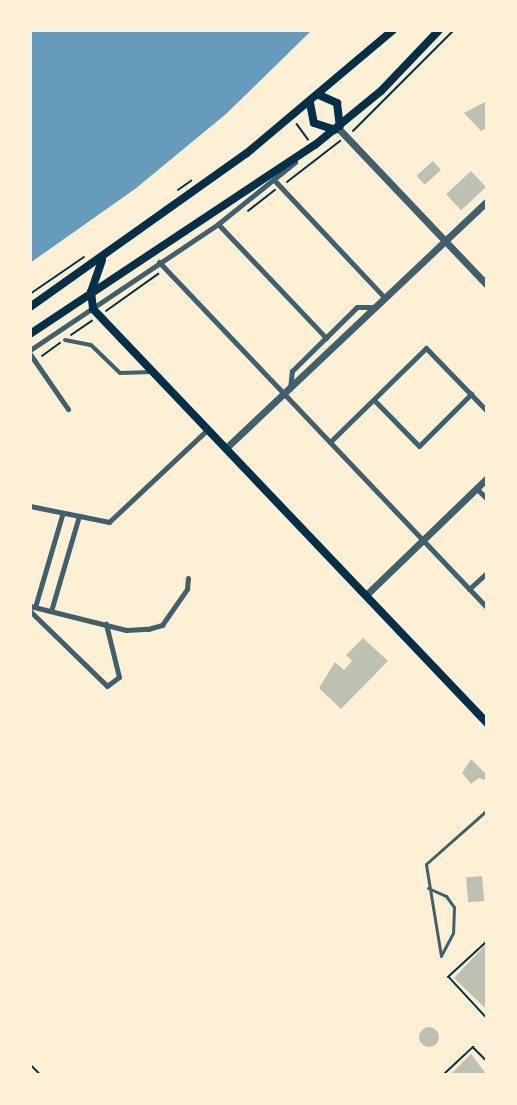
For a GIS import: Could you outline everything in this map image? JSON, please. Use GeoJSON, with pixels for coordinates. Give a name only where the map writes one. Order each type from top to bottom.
{"type":"FeatureCollection","features":[{"type":"Feature","properties":{"kind":"main road"},"geometry":{"type":"LineString","coordinates":[[30,307],[108,253],[292,117],[393,30]]}},
{"type":"Feature","properties":{"kind":"main road"},"geometry":{"type":"LineString","coordinates":[[30,334],[300,156],[338,128],[439,30]]}},
{"type":"Feature","properties":{"kind":"main road"},"geometry":{"type":"LineString","coordinates":[[319,95],[337,103],[338,128]]}},
{"type":"Feature","properties":{"kind":"main road"},"geometry":{"type":"LineString","coordinates":[[310,102],[314,123],[338,128]]}},
{"type":"Feature","properties":{"kind":"main road"},"geometry":{"type":"LineString","coordinates":[[108,253],[94,273],[91,292],[93,309],[487,723]]}},
{"type":"Feature","properties":{"kind":"street"},"geometry":{"type":"LineString","coordinates":[[338,128],[487,285]]}},
{"type":"Feature","properties":{"kind":"street"},"geometry":{"type":"LineString","coordinates":[[68,409],[30,352],[276,182],[300,156]]}},
{"type":"Feature","properties":{"kind":"street"},"geometry":{"type":"LineString","coordinates":[[276,182],[386,298]]}},
{"type":"Feature","properties":{"kind":"street"},"geometry":{"type":"LineString","coordinates":[[226,448],[487,201]]}},
{"type":"Feature","properties":{"kind":"street"},"geometry":{"type":"LineString","coordinates":[[218,224],[326,338]]}},
{"type":"Feature","properties":{"kind":"street"},"geometry":{"type":"LineString","coordinates":[[159,262],[287,392],[330,442],[487,608]]}},
{"type":"Feature","properties":{"kind":"street"},"geometry":{"type":"LineString","coordinates":[[287,392],[292,371],[326,338],[360,306],[376,307]]}},
{"type":"Feature","properties":{"kind":"street"},"geometry":{"type":"LineString","coordinates":[[65,340],[91,345],[120,373],[152,372]]}},
{"type":"Feature","properties":{"kind":"street"},"geometry":{"type":"LineString","coordinates":[[330,442],[426,348],[487,411]]}},
{"type":"Feature","properties":{"kind":"street"},"geometry":{"type":"LineString","coordinates":[[374,400],[419,446],[471,394]]}},
{"type":"Feature","properties":{"kind":"street"},"geometry":{"type":"LineString","coordinates":[[30,506],[78,519],[113,521],[208,429]]}},
{"type":"Feature","properties":{"kind":"street"},"geometry":{"type":"LineString","coordinates":[[366,595],[487,478]]}},
{"type":"Feature","properties":{"kind":"street"},"geometry":{"type":"LineString","coordinates":[[476,488],[487,500]]}},
{"type":"Feature","properties":{"kind":"street"},"geometry":{"type":"LineString","coordinates":[[32,608],[62,514]]}},
{"type":"Feature","properties":{"kind":"street"},"geometry":{"type":"LineString","coordinates":[[51,611],[78,519]]}},
{"type":"Feature","properties":{"kind":"street"},"geometry":{"type":"LineString","coordinates":[[469,590],[487,573]]}},
{"type":"Feature","properties":{"kind":"street"},"geometry":{"type":"LineString","coordinates":[[32,608],[138,631],[162,625],[187,589],[188,578]]}},
{"type":"Feature","properties":{"kind":"street"},"geometry":{"type":"LineString","coordinates":[[32,608],[107,686],[119,677],[106,624]]}},
{"type":"Feature","properties":{"kind":"lane"},"geometry":{"type":"LineString","coordinates":[[428,888],[446,896],[454,908],[453,933],[441,956],[428,888],[427,861],[487,810]]}},
{"type":"Feature","properties":{"kind":"path"},"geometry":{"type":"LineString","coordinates":[[292,117],[323,154]]}},
{"type":"Feature","properties":{"kind":"path"},"geometry":{"type":"LineString","coordinates":[[170,196],[200,176]]}},
{"type":"Feature","properties":{"kind":"path"},"geometry":{"type":"LineString","coordinates":[[30,294],[87,255]]}},
{"type":"Feature","properties":{"kind":"path"},"geometry":{"type":"LineString","coordinates":[[487,942],[449,977],[487,1018]]}},
{"type":"Feature","properties":{"kind":"path"},"geometry":{"type":"LineString","coordinates":[[443,1075],[473,1047],[487,1061]]}},
{"type":"Feature","properties":{"kind":"path"},"geometry":{"type":"LineString","coordinates":[[30,1064],[41,1075]]}},
{"type":"Feature","properties":{"kind":"water"},"geometry":{"type":"Polygon","coordinates":[[[30,30],[312,30],[226,114],[135,189],[30,263],[30,30]]]}},
{"type":"Feature","properties":{"kind":"building"},"geometry":{"type":"Polygon","coordinates":[[[487,101],[487,128],[481,131],[464,113],[487,101]]]}},
{"type":"Feature","properties":{"kind":"building"},"geometry":{"type":"Polygon","coordinates":[[[433,161],[441,170],[425,185],[417,176],[433,161]]]}},
{"type":"Feature","properties":{"kind":"building"},"geometry":{"type":"Polygon","coordinates":[[[471,171],[486,187],[461,210],[446,194],[471,171]]]}},
{"type":"Feature","properties":{"kind":"building"},"geometry":{"type":"Polygon","coordinates":[[[363,638],[388,661],[341,709],[319,688],[335,662],[344,670],[352,661],[346,655],[363,638]]]}},
{"type":"Feature","properties":{"kind":"building"},"geometry":{"type":"Polygon","coordinates":[[[471,759],[487,775],[487,781],[479,778],[471,784],[462,773],[471,759]]]}},
{"type":"Feature","properties":{"kind":"building"},"geometry":{"type":"Polygon","coordinates":[[[482,876],[484,901],[468,902],[466,877],[482,876]]]}},
{"type":"Feature","properties":{"kind":"building"},"geometry":{"type":"Polygon","coordinates":[[[485,945],[487,947],[487,1010],[454,978],[485,945]]]}},
{"type":"Feature","properties":{"kind":"building"},"geometry":{"type":"Polygon","coordinates":[[[429,1027],[436,1030],[439,1037],[436,1044],[429,1047],[422,1044],[419,1037],[422,1030],[429,1027]]]}},
{"type":"Feature","properties":{"kind":"building"},"geometry":{"type":"Polygon","coordinates":[[[471,1054],[487,1075],[450,1075],[471,1054]]]}}]}
